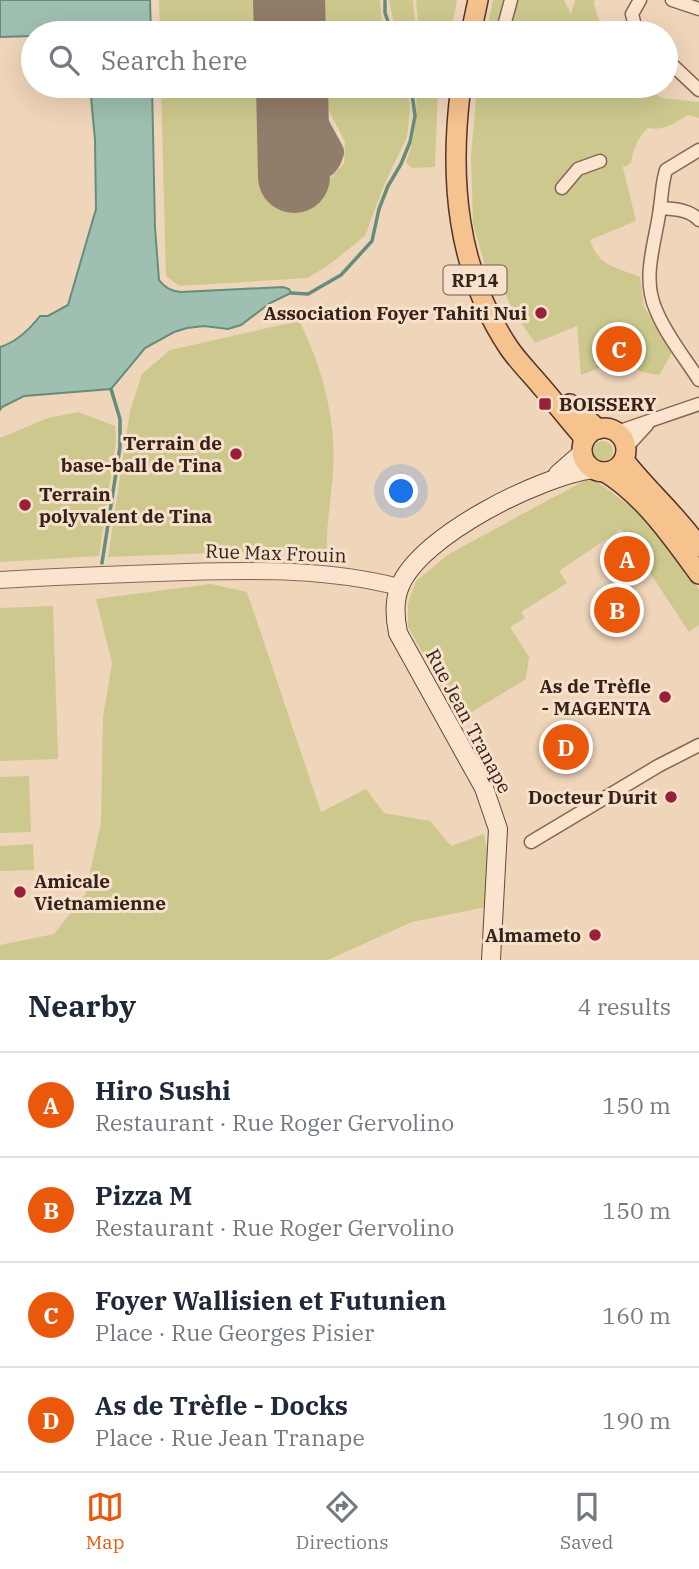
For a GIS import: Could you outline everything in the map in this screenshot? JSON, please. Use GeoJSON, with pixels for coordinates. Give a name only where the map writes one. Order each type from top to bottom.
{"type":"FeatureCollection","features":[{"type":"Feature","properties":{"kind":"main road"},"geometry":{"type":"LineString","coordinates":[[474,21],[478,0]]}},
{"type":"Feature","properties":{"kind":"main road"},"geometry":{"type":"LineString","coordinates":[[482,21],[486,0]]}},
{"type":"Feature","properties":{"kind":"main road","name":"RP14"},"geometry":{"type":"LineString","coordinates":[[459,98],[457,193],[460,224],[466,256],[490,316],[510,350],[581,434],[603,450],[654,497],[690,533],[699,547]]}},
{"type":"Feature","properties":{"kind":"main road","name":"RP14"},"geometry":{"type":"LineString","coordinates":[[469,98],[466,189],[468,230],[486,291],[503,326],[522,355],[580,414],[626,486],[699,573]]}},
{"type":"Feature","properties":{"kind":"main road"},"geometry":{"type":"LineString","coordinates":[[399,587],[424,552],[458,527],[603,450]]}},
{"type":"Feature","properties":{"kind":"main road","name":"Rue Jean Tranape"},"geometry":{"type":"LineString","coordinates":[[399,587],[395,619],[398,634],[484,788],[498,829],[491,960]]}},
{"type":"Feature","properties":{"kind":"street"},"geometry":{"type":"LineString","coordinates":[[505,21],[511,0]]}},
{"type":"Feature","properties":{"kind":"street"},"geometry":{"type":"LineString","coordinates":[[634,21],[632,14],[640,0]]}},
{"type":"Feature","properties":{"kind":"street"},"geometry":{"type":"LineString","coordinates":[[672,0],[699,9]]}},
{"type":"Feature","properties":{"kind":"street"},"geometry":{"type":"LineString","coordinates":[[678,70],[699,90]]}},
{"type":"Feature","properties":{"kind":"street"},"geometry":{"type":"LineString","coordinates":[[699,150],[666,170],[661,184],[660,208],[649,276],[656,311],[699,380]]}},
{"type":"Feature","properties":{"kind":"street"},"geometry":{"type":"LineString","coordinates":[[562,188],[578,169],[600,161]]}},
{"type":"Feature","properties":{"kind":"street"},"geometry":{"type":"LineString","coordinates":[[660,208],[694,214],[699,220]]}},
{"type":"Feature","properties":{"kind":"street"},"geometry":{"type":"LineString","coordinates":[[603,450],[650,422],[699,404]]}},
{"type":"Feature","properties":{"kind":"street"},"geometry":{"type":"LineString","coordinates":[[603,450],[637,434],[650,422]]}},
{"type":"Feature","properties":{"kind":"street","name":"Rue Max Frouin"},"geometry":{"type":"LineString","coordinates":[[0,580],[234,571],[318,573],[361,578],[399,587]]}},
{"type":"Feature","properties":{"kind":"street"},"geometry":{"type":"LineString","coordinates":[[531,842],[658,766],[699,745]]}},
{"type":"Feature","properties":{"kind":"shaded area"},"geometry":{"type":"Polygon","coordinates":[[[0,0],[150,0],[151,21],[21,21],[21,36],[0,37],[0,0]]]}},
{"type":"Feature","properties":{"kind":"shaded area"},"geometry":{"type":"Polygon","coordinates":[[[159,0],[264,0],[265,21],[160,21],[159,0]]]}},
{"type":"Feature","properties":{"kind":"shaded area"},"geometry":{"type":"Polygon","coordinates":[[[315,0],[380,0],[382,21],[316,21],[315,0]]]}},
{"type":"Feature","properties":{"kind":"shaded area"},"geometry":{"type":"Polygon","coordinates":[[[389,0],[413,0],[415,21],[393,21],[389,0]]]}},
{"type":"Feature","properties":{"kind":"shaded area"},"geometry":{"type":"Polygon","coordinates":[[[416,0],[457,0],[453,21],[418,21],[416,0]]]}},
{"type":"Feature","properties":{"kind":"shaded area"},"geometry":{"type":"Polygon","coordinates":[[[493,0],[564,0],[571,14],[575,0],[595,0],[599,21],[489,21],[493,0]]]}},
{"type":"Feature","properties":{"kind":"shaded area"},"geometry":{"type":"Polygon","coordinates":[[[91,98],[152,98],[159,280],[168,289],[181,292],[283,287],[291,293],[270,303],[241,325],[228,329],[204,326],[174,332],[145,348],[111,389],[24,396],[0,410],[0,347],[22,335],[40,316],[48,316],[68,305],[96,209],[91,98]]]}},
{"type":"Feature","properties":{"kind":"shaded area"},"geometry":{"type":"Polygon","coordinates":[[[161,98],[267,98],[269,185],[328,181],[344,163],[345,142],[323,98],[409,98],[407,137],[384,185],[365,236],[326,267],[307,278],[179,286],[166,276],[161,98]]]}},
{"type":"Feature","properties":{"kind":"shaded area"},"geometry":{"type":"Polygon","coordinates":[[[417,98],[438,98],[435,167],[412,168],[406,163],[412,144],[417,98]]]}},
{"type":"Feature","properties":{"kind":"shaded area"},"geometry":{"type":"Polygon","coordinates":[[[476,98],[662,98],[699,102],[699,118],[689,115],[665,127],[648,128],[641,135],[631,163],[625,167],[622,164],[636,221],[590,240],[603,261],[640,277],[644,307],[673,351],[659,375],[642,372],[621,360],[581,375],[577,326],[535,343],[513,311],[499,279],[492,289],[473,224],[471,157],[476,98]]]}},
{"type":"Feature","properties":{"kind":"shaded area","name":"Terrain de base-ball de Tina"},"geometry":{"type":"Polygon","coordinates":[[[299,321],[321,375],[333,433],[327,553],[313,549],[108,557],[130,411],[142,374],[170,350],[299,321]]]}},
{"type":"Feature","properties":{"kind":"shaded area"},"geometry":{"type":"Polygon","coordinates":[[[78,412],[115,426],[116,441],[99,556],[0,562],[0,438],[48,418],[78,412]]]}},
{"type":"Feature","properties":{"kind":"shaded area"},"geometry":{"type":"Polygon","coordinates":[[[603,441],[610,444],[613,451],[610,458],[603,461],[596,458],[593,451],[596,444],[603,441]]]}},
{"type":"Feature","properties":{"kind":"shaded area"},"geometry":{"type":"Polygon","coordinates":[[[591,477],[634,509],[696,584],[699,590],[699,625],[689,632],[621,529],[559,571],[567,583],[521,612],[525,618],[510,627],[529,657],[526,679],[460,719],[408,627],[408,603],[416,581],[449,554],[591,477]]]}},
{"type":"Feature","properties":{"kind":"shaded area"},"geometry":{"type":"Polygon","coordinates":[[[211,584],[247,592],[321,812],[366,789],[384,813],[430,821],[451,846],[484,834],[489,862],[486,907],[412,922],[328,960],[0,960],[0,945],[54,934],[85,895],[101,823],[103,717],[112,663],[96,599],[211,584]]]}},
{"type":"Feature","properties":{"kind":"shaded area"},"geometry":{"type":"Polygon","coordinates":[[[53,606],[58,759],[0,761],[0,608],[53,606]]]}},
{"type":"Feature","properties":{"kind":"shaded area"},"geometry":{"type":"Polygon","coordinates":[[[29,776],[31,832],[0,833],[0,777],[29,776]]]}},
{"type":"Feature","properties":{"kind":"shaded area"},"geometry":{"type":"Polygon","coordinates":[[[33,844],[34,870],[0,871],[0,846],[33,844]]]}},
{"type":"Feature","properties":{"kind":"waterway"},"geometry":{"type":"LineString","coordinates":[[385,0],[388,21]]}},
{"type":"Feature","properties":{"kind":"waterway"},"geometry":{"type":"LineString","coordinates":[[291,293],[308,294],[341,275],[372,241],[379,209],[410,142],[415,116],[413,98]]}},
{"type":"Feature","properties":{"kind":"waterway"},"geometry":{"type":"LineString","coordinates":[[102,563],[120,447],[120,419],[111,389]]}},
{"type":"Feature","properties":{"kind":"taxiway"},"geometry":{"type":"LineString","coordinates":[[293,126],[286,142],[288,151],[299,164],[314,168],[321,166],[330,152],[301,98]]}},
{"type":"Feature","properties":{"kind":"runway"},"geometry":{"type":"LineString","coordinates":[[289,0],[290,21]]}},
{"type":"Feature","properties":{"kind":"runway"},"geometry":{"type":"LineString","coordinates":[[292,98],[294,177]]}},
{"type":"Feature","properties":{"kind":"place","name":"Association Foyer Tahiti Nui"},"geometry":{"type":"Point","coordinates":[541,313]}},
{"type":"Feature","properties":{"kind":"place","name":"Foyer Wallisien et Futunien"},"geometry":{"type":"Point","coordinates":[619,349]}},
{"type":"Feature","properties":{"kind":"place","name":"BOISSERY"},"geometry":{"type":"Point","coordinates":[545,404]}},
{"type":"Feature","properties":{"kind":"place","name":"Terrain de base-ball de Tina"},"geometry":{"type":"Point","coordinates":[236,454]}},
{"type":"Feature","properties":{"kind":"place","name":"Terrain polyvalent de Tina"},"geometry":{"type":"Point","coordinates":[25,505]}},
{"type":"Feature","properties":{"kind":"place","name":"Hiro Sushi"},"geometry":{"type":"Point","coordinates":[627,559]}},
{"type":"Feature","properties":{"kind":"place","name":"Pizza M"},"geometry":{"type":"Point","coordinates":[617,610]}},
{"type":"Feature","properties":{"kind":"place","name":"As de Trèfle - MAGENTA"},"geometry":{"type":"Point","coordinates":[665,697]}},
{"type":"Feature","properties":{"kind":"place","name":"As de Trèfle - Docks"},"geometry":{"type":"Point","coordinates":[566,747]}},
{"type":"Feature","properties":{"kind":"place","name":"Docteur Durit"},"geometry":{"type":"Point","coordinates":[671,797]}},
{"type":"Feature","properties":{"kind":"place","name":"Amicale Vietnamienne"},"geometry":{"type":"Point","coordinates":[20,892]}},
{"type":"Feature","properties":{"kind":"place","name":"Almameto"},"geometry":{"type":"Point","coordinates":[595,935]}}]}
